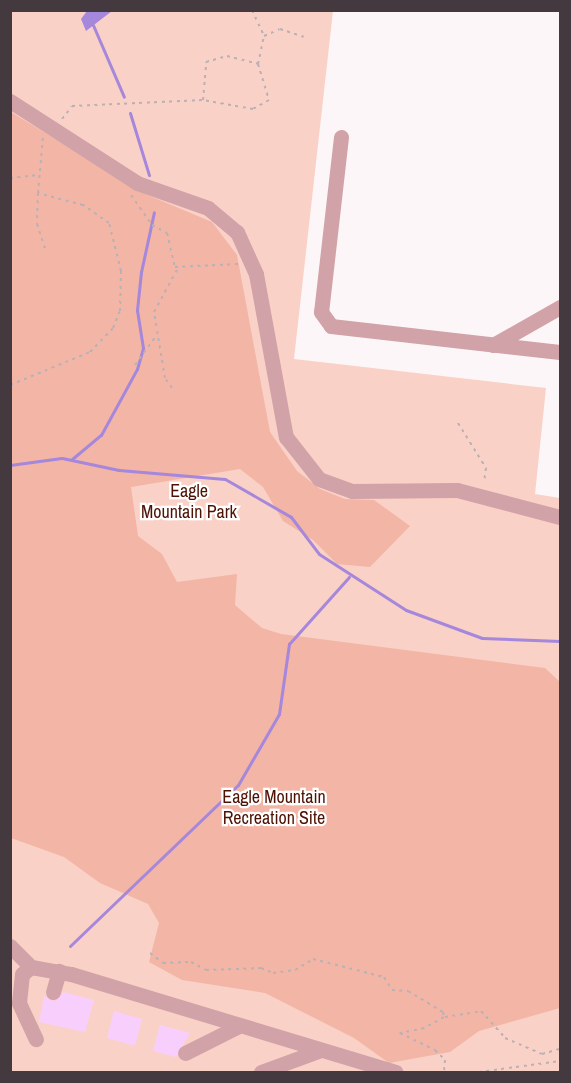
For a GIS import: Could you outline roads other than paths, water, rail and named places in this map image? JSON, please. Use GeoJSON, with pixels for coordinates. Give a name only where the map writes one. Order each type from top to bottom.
{"type":"FeatureCollection","features":[{"type":"Feature","properties":{"kind":"lane"},"geometry":{"type":"LineString","coordinates":[[10,101],[148,189],[217,213],[237,232],[252,260],[281,423],[302,463],[319,479],[352,491],[442,488],[482,495],[561,517]]}},
{"type":"Feature","properties":{"kind":"lane"},"geometry":{"type":"LineString","coordinates":[[341,137],[321,312],[331,326],[561,352]]}},
{"type":"Feature","properties":{"kind":"lane"},"geometry":{"type":"LineString","coordinates":[[493,345],[561,307]]}},
{"type":"Feature","properties":{"kind":"lane"},"geometry":{"type":"LineString","coordinates":[[10,946],[31,967],[59,971],[318,1051],[396,1072]]}},
{"type":"Feature","properties":{"kind":"lane"},"geometry":{"type":"LineString","coordinates":[[31,967],[22,974],[19,1003],[36,1039]]}},
{"type":"Feature","properties":{"kind":"lane"},"geometry":{"type":"LineString","coordinates":[[53,992],[59,971]]}},
{"type":"Feature","properties":{"kind":"lane"},"geometry":{"type":"LineString","coordinates":[[185,1053],[239,1026]]}},
{"type":"Feature","properties":{"kind":"lane"},"geometry":{"type":"LineString","coordinates":[[261,1072],[318,1051]]}},
{"type":"Feature","properties":{"kind":"waterway"},"geometry":{"type":"LineString","coordinates":[[93,25],[124,97]]}},
{"type":"Feature","properties":{"kind":"waterway"},"geometry":{"type":"LineString","coordinates":[[130,113],[149,175]]}},
{"type":"Feature","properties":{"kind":"waterway"},"geometry":{"type":"LineString","coordinates":[[72,459],[101,435],[137,369],[143,348],[137,310],[141,272],[154,212]]}},
{"type":"Feature","properties":{"kind":"waterway"},"geometry":{"type":"LineString","coordinates":[[10,465],[62,458],[119,470],[225,479],[291,517],[319,554],[406,610],[482,638],[560,641]]}},
{"type":"Feature","properties":{"kind":"waterway"},"geometry":{"type":"LineString","coordinates":[[70,946],[238,785],[279,714],[289,644],[349,577]]}},
{"type":"Feature","properties":{"kind":"park label","name":"Eagle Mountain Park"},"geometry":{"type":"Point","coordinates":[189,502]}},
{"type":"Feature","properties":{"kind":"park label","name":"Eagle Mountain Recreation Site"},"geometry":{"type":"Point","coordinates":[274,808]}}]}
